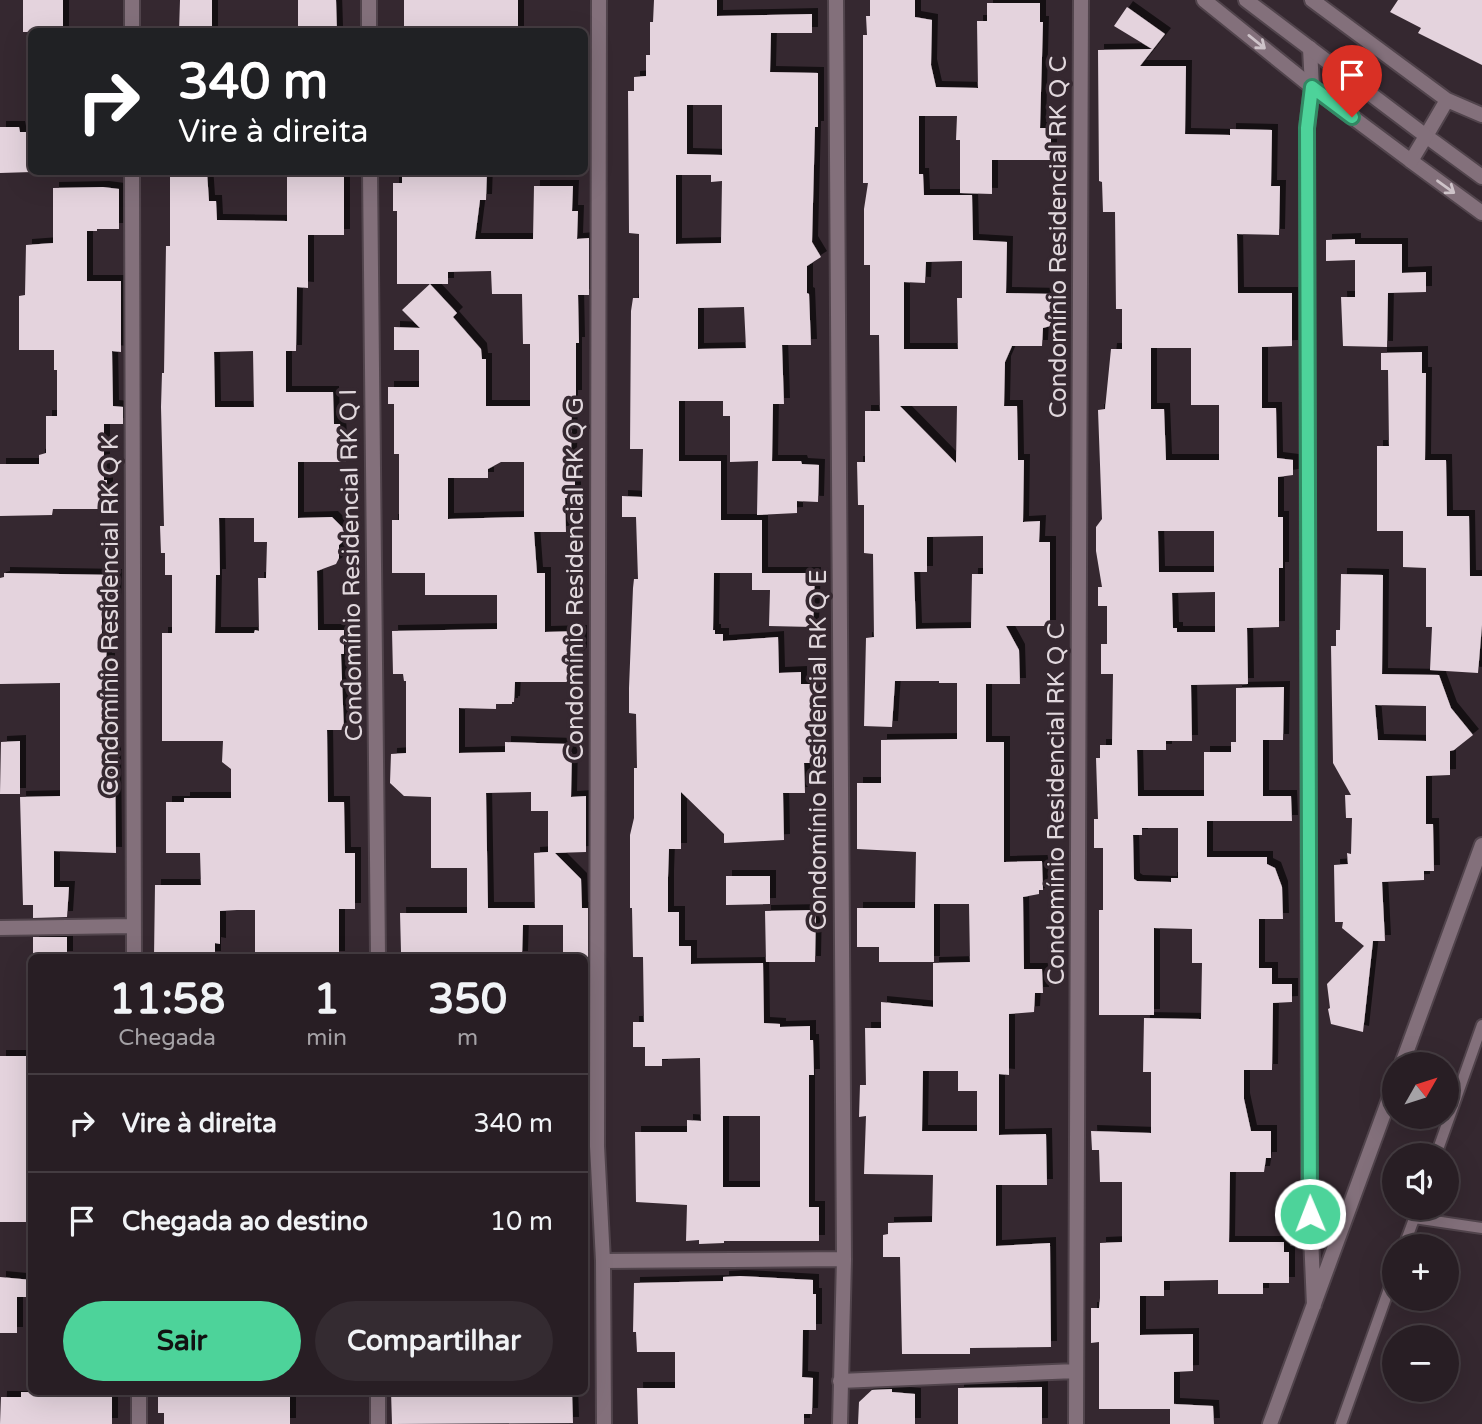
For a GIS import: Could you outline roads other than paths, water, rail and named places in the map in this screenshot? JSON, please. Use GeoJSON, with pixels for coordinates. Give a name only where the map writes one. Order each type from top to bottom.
{"type":"FeatureCollection","features":[{"type":"Feature","properties":{"kind":"street"},"geometry":{"type":"LineString","coordinates":[[132,0],[132,28]]}},
{"type":"Feature","properties":{"kind":"street"},"geometry":{"type":"LineString","coordinates":[[369,0],[369,28]]}},
{"type":"Feature","properties":{"kind":"street","name":"Condomínio Residencial RK Q G"},"geometry":{"type":"LineString","coordinates":[[599,0],[591,1146],[603,1261],[604,1424]]}},
{"type":"Feature","properties":{"kind":"street","name":"Condomínio Residencial RK Q E"},"geometry":{"type":"LineString","coordinates":[[836,0],[844,1259],[840,1424]]}},
{"type":"Feature","properties":{"kind":"street","name":"Condomínio Residencial RK Q C"},"geometry":{"type":"LineString","coordinates":[[1076,1424],[1082,0]]}},
{"type":"Feature","properties":{"kind":"street"},"geometry":{"type":"LineString","coordinates":[[1204,0],[1312,87],[1482,213]]}},
{"type":"Feature","properties":{"kind":"street"},"geometry":{"type":"LineString","coordinates":[[1246,0],[1482,177]]}},
{"type":"Feature","properties":{"kind":"street"},"geometry":{"type":"LineString","coordinates":[[1312,0],[1447,100],[1482,115]]}},
{"type":"Feature","properties":{"kind":"street"},"geometry":{"type":"LineString","coordinates":[[1310,48],[1312,87],[1307,128],[1309,1191],[1314,1305]]}},
{"type":"Feature","properties":{"kind":"street"},"geometry":{"type":"LineString","coordinates":[[1411,161],[1447,100]]}},
{"type":"Feature","properties":{"kind":"street","name":"Condomínio Residencial RK Q K"},"geometry":{"type":"LineString","coordinates":[[132,175],[134,954]]}},
{"type":"Feature","properties":{"kind":"street","name":"Condomínio Residencial RK Q I"},"geometry":{"type":"LineString","coordinates":[[370,175],[378,954]]}},
{"type":"Feature","properties":{"kind":"street"},"geometry":{"type":"LineString","coordinates":[[1406,1052],[1482,845]]}},
{"type":"Feature","properties":{"kind":"street"},"geometry":{"type":"LineString","coordinates":[[0,928],[133,926]]}},
{"type":"Feature","properties":{"kind":"street"},"geometry":{"type":"LineString","coordinates":[[1270,1424],[1382,1119]]}},
{"type":"Feature","properties":{"kind":"street"},"geometry":{"type":"LineString","coordinates":[[603,1261],[844,1259]]}},
{"type":"Feature","properties":{"kind":"street"},"geometry":{"type":"LineString","coordinates":[[840,1381],[1076,1371]]}},
{"type":"Feature","properties":{"kind":"street"},"geometry":{"type":"LineString","coordinates":[[139,1395],[139,1424]]}},
{"type":"Feature","properties":{"kind":"street"},"geometry":{"type":"LineString","coordinates":[[378,1395],[378,1424]]}},
{"type":"Feature","properties":{"kind":"lane"},"geometry":{"type":"LineString","coordinates":[[1440,1143],[1482,1025]]}},
{"type":"Feature","properties":{"kind":"lane"},"geometry":{"type":"LineString","coordinates":[[1447,1220],[1482,1228]]}},
{"type":"Feature","properties":{"kind":"lane"},"geometry":{"type":"LineString","coordinates":[[1341,1424],[1382,1309]]}}]}
